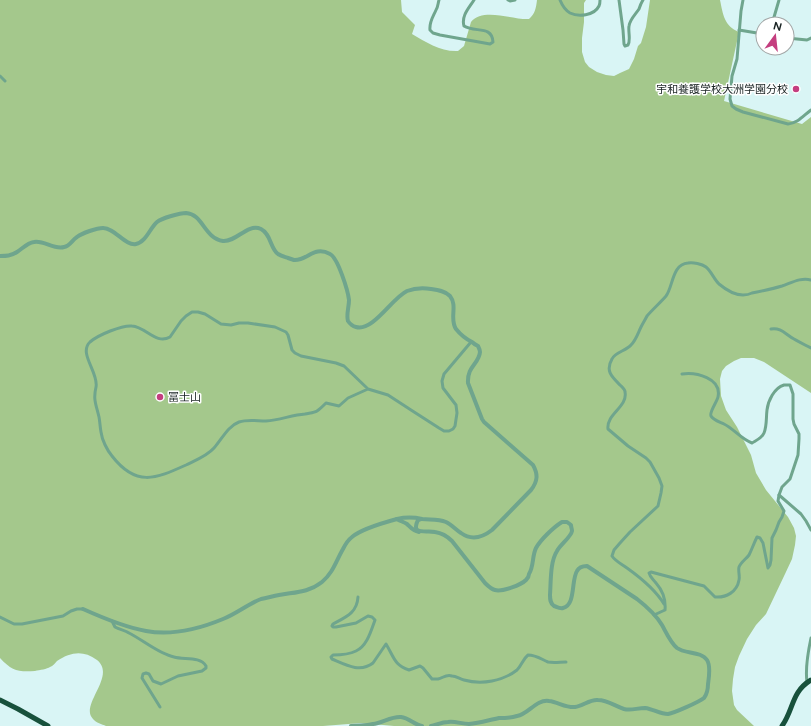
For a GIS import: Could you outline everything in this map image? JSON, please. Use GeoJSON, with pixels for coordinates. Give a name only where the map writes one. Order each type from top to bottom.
{"type":"FeatureCollection","features":[{"type":"Feature","properties":{"kind":"highway"},"geometry":{"type":"LineString","coordinates":[[782,726],[796,694],[809,681]]}},
{"type":"Feature","properties":{"kind":"highway"},"geometry":{"type":"LineString","coordinates":[[0,700],[48,726]]}},
{"type":"Feature","properties":{"kind":"street"},"geometry":{"type":"LineString","coordinates":[[439,0],[429,27],[433,33],[468,41],[490,44],[493,42],[493,36],[489,32],[469,29],[464,26],[462,21],[474,0]]}},
{"type":"Feature","properties":{"kind":"street"},"geometry":{"type":"LineString","coordinates":[[508,0],[515,0]]}},
{"type":"Feature","properties":{"kind":"street"},"geometry":{"type":"LineString","coordinates":[[560,0],[566,10],[570,13],[585,15],[596,10],[599,6],[600,0]]}},
{"type":"Feature","properties":{"kind":"street"},"geometry":{"type":"LineString","coordinates":[[619,0],[625,46],[630,42],[628,28],[630,22],[643,0]]}},
{"type":"Feature","properties":{"kind":"street"},"geometry":{"type":"LineString","coordinates":[[743,0],[737,59],[732,76],[730,99],[732,106],[736,110],[788,124],[799,120],[811,110]]}},
{"type":"Feature","properties":{"kind":"street"},"geometry":{"type":"LineString","coordinates":[[774,16],[779,0]]}},
{"type":"Feature","properties":{"kind":"street"},"geometry":{"type":"LineString","coordinates":[[739,30],[755,33]]}},
{"type":"Feature","properties":{"kind":"street"},"geometry":{"type":"LineString","coordinates":[[795,39],[807,40],[811,38]]}},
{"type":"Feature","properties":{"kind":"street"},"geometry":{"type":"LineString","coordinates":[[0,76],[5,81]]}},
{"type":"Feature","properties":{"kind":"street"},"geometry":{"type":"LineString","coordinates":[[0,256],[14,254],[28,243],[33,242],[62,248],[66,247],[82,234],[102,228],[113,231],[128,242],[134,244],[139,243],[157,222],[162,219],[186,213],[192,214],[198,218],[208,233],[223,241],[230,240],[250,229],[256,228],[262,230],[278,254],[286,258],[300,260],[314,252],[322,251],[331,254],[336,260],[348,290],[349,305],[347,319],[350,324],[355,327],[366,327],[400,295],[408,291],[419,288],[441,290],[449,295],[454,303],[453,322],[456,328],[465,338],[477,345],[479,348],[480,353],[478,358],[469,371],[468,383],[482,419],[534,465],[537,471],[535,485],[487,534],[474,538],[462,534],[452,526],[440,520],[421,519],[418,517],[397,519],[352,536],[343,549],[334,567],[321,583],[306,591],[278,595],[258,600],[226,618],[194,629],[162,632],[146,631],[112,621],[83,609],[71,611],[63,616],[22,624],[14,624],[0,617]]}},
{"type":"Feature","properties":{"kind":"street"},"geometry":{"type":"LineString","coordinates":[[665,605],[661,598],[647,584],[625,566],[620,564],[612,556],[614,550],[630,532],[658,506],[662,486],[650,462],[608,429],[611,417],[624,402],[626,393],[610,373],[609,368],[612,358],[615,354],[631,346],[635,341],[648,316],[667,294],[676,271],[686,263],[705,266],[719,283],[736,293],[744,295],[770,290],[794,281],[807,279],[811,280]]}},
{"type":"Feature","properties":{"kind":"street"},"geometry":{"type":"LineString","coordinates":[[368,389],[348,398],[339,406],[326,403],[316,412],[273,420],[250,420],[238,422],[232,426],[214,448],[206,455],[157,477],[144,478],[125,470],[116,462],[109,453],[102,438],[94,400],[97,384],[86,351],[87,346],[94,339],[123,327],[132,326],[142,329],[162,339],[167,339],[186,316],[192,312],[205,314],[221,324],[226,325],[248,323],[275,327],[284,330],[288,336],[292,350],[295,353],[301,356],[344,366],[368,389],[388,395],[444,431],[449,431],[453,429],[454,426],[457,413],[456,405],[443,388],[442,381],[444,374],[471,342]]}},
{"type":"Feature","properties":{"kind":"street"},"geometry":{"type":"LineString","coordinates":[[771,329],[775,328],[782,331],[811,348]]}},
{"type":"Feature","properties":{"kind":"street"},"geometry":{"type":"LineString","coordinates":[[654,616],[665,610],[665,605],[664,596],[650,576],[649,573],[651,572],[704,586],[715,597],[725,596],[732,592],[737,586],[739,579],[739,566],[750,553],[757,537],[760,538],[763,543],[768,568],[771,560],[772,538],[784,511],[778,500],[779,495],[782,487],[790,479],[798,455],[800,439],[793,419],[793,394],[790,385],[785,385],[774,392],[767,409],[764,434],[752,443],[745,440],[725,424],[717,421],[710,414],[719,396],[717,386],[710,379],[689,373],[682,374]]}},
{"type":"Feature","properties":{"kind":"street"},"geometry":{"type":"LineString","coordinates":[[779,495],[802,514],[811,530]]}},
{"type":"Feature","properties":{"kind":"street"},"geometry":{"type":"LineString","coordinates":[[397,519],[408,525],[416,532],[434,531],[448,536],[489,588],[499,591],[515,586],[526,580],[530,573],[536,548],[558,524],[567,522],[571,525],[571,534],[558,549],[552,562],[550,595],[552,604],[556,607],[562,608],[568,605],[571,599],[576,572],[579,568],[587,566],[637,599],[661,623],[678,648],[682,651],[704,656],[709,664],[707,694],[704,698],[674,713],[668,714],[642,708],[630,710],[624,709],[598,700],[593,700],[574,707],[543,701],[538,703],[526,713],[518,716],[498,718],[470,724],[443,722],[431,726]]}},
{"type":"Feature","properties":{"kind":"street"},"geometry":{"type":"LineString","coordinates":[[419,532],[416,529],[416,525],[418,520],[421,519]]}},
{"type":"Feature","properties":{"kind":"street"},"geometry":{"type":"LineString","coordinates":[[358,597],[356,608],[332,626],[336,627],[356,622],[368,616],[375,620],[371,632],[361,647],[356,651],[333,655],[331,657],[332,659],[346,666],[356,668],[370,665],[386,644],[395,662],[403,668],[409,670],[420,666],[432,680],[438,679],[445,675],[452,675],[465,680],[488,682],[504,677],[516,670],[528,655],[532,655],[549,662],[566,662]]}},
{"type":"Feature","properties":{"kind":"street"},"geometry":{"type":"LineString","coordinates":[[112,621],[115,627],[130,633],[167,655],[204,662],[206,668],[202,671],[178,676],[161,684],[153,681],[149,674],[143,674],[142,678],[160,707]]}},
{"type":"Feature","properties":{"kind":"street"},"geometry":{"type":"LineString","coordinates":[[809,681],[806,675],[811,638]]}},
{"type":"Feature","properties":{"kind":"street"},"geometry":{"type":"LineString","coordinates":[[351,726],[373,724],[396,717],[402,717],[422,726]]}},
{"type":"Feature","properties":{"kind":"green space"},"geometry":{"type":"Polygon","coordinates":[[[0,0],[401,0],[402,12],[415,25],[412,34],[440,48],[458,51],[464,46],[471,22],[483,15],[498,15],[529,19],[535,11],[537,0],[586,0],[584,3],[582,38],[582,52],[585,62],[589,67],[597,72],[614,76],[629,69],[634,59],[646,27],[650,0],[720,0],[723,15],[727,23],[739,32],[724,101],[802,124],[811,117],[811,393],[764,362],[754,358],[741,358],[734,361],[726,366],[722,371],[720,379],[721,396],[726,410],[737,427],[751,455],[756,473],[766,490],[788,517],[794,528],[796,536],[792,559],[766,614],[756,625],[747,639],[735,667],[732,691],[734,705],[737,710],[754,726],[394,726],[361,723],[323,726],[106,726],[94,720],[90,713],[93,698],[101,682],[103,674],[102,667],[97,660],[87,655],[77,653],[62,658],[49,668],[35,671],[20,671],[8,666],[0,658],[0,0]]]}},
{"type":"Feature","properties":{"kind":"place","name":"宇和養護学校大洲学園分校"},"geometry":{"type":"Point","coordinates":[796,89]}},
{"type":"Feature","properties":{"kind":"place","name":"冨士山"},"geometry":{"type":"Point","coordinates":[160,397]}}]}
